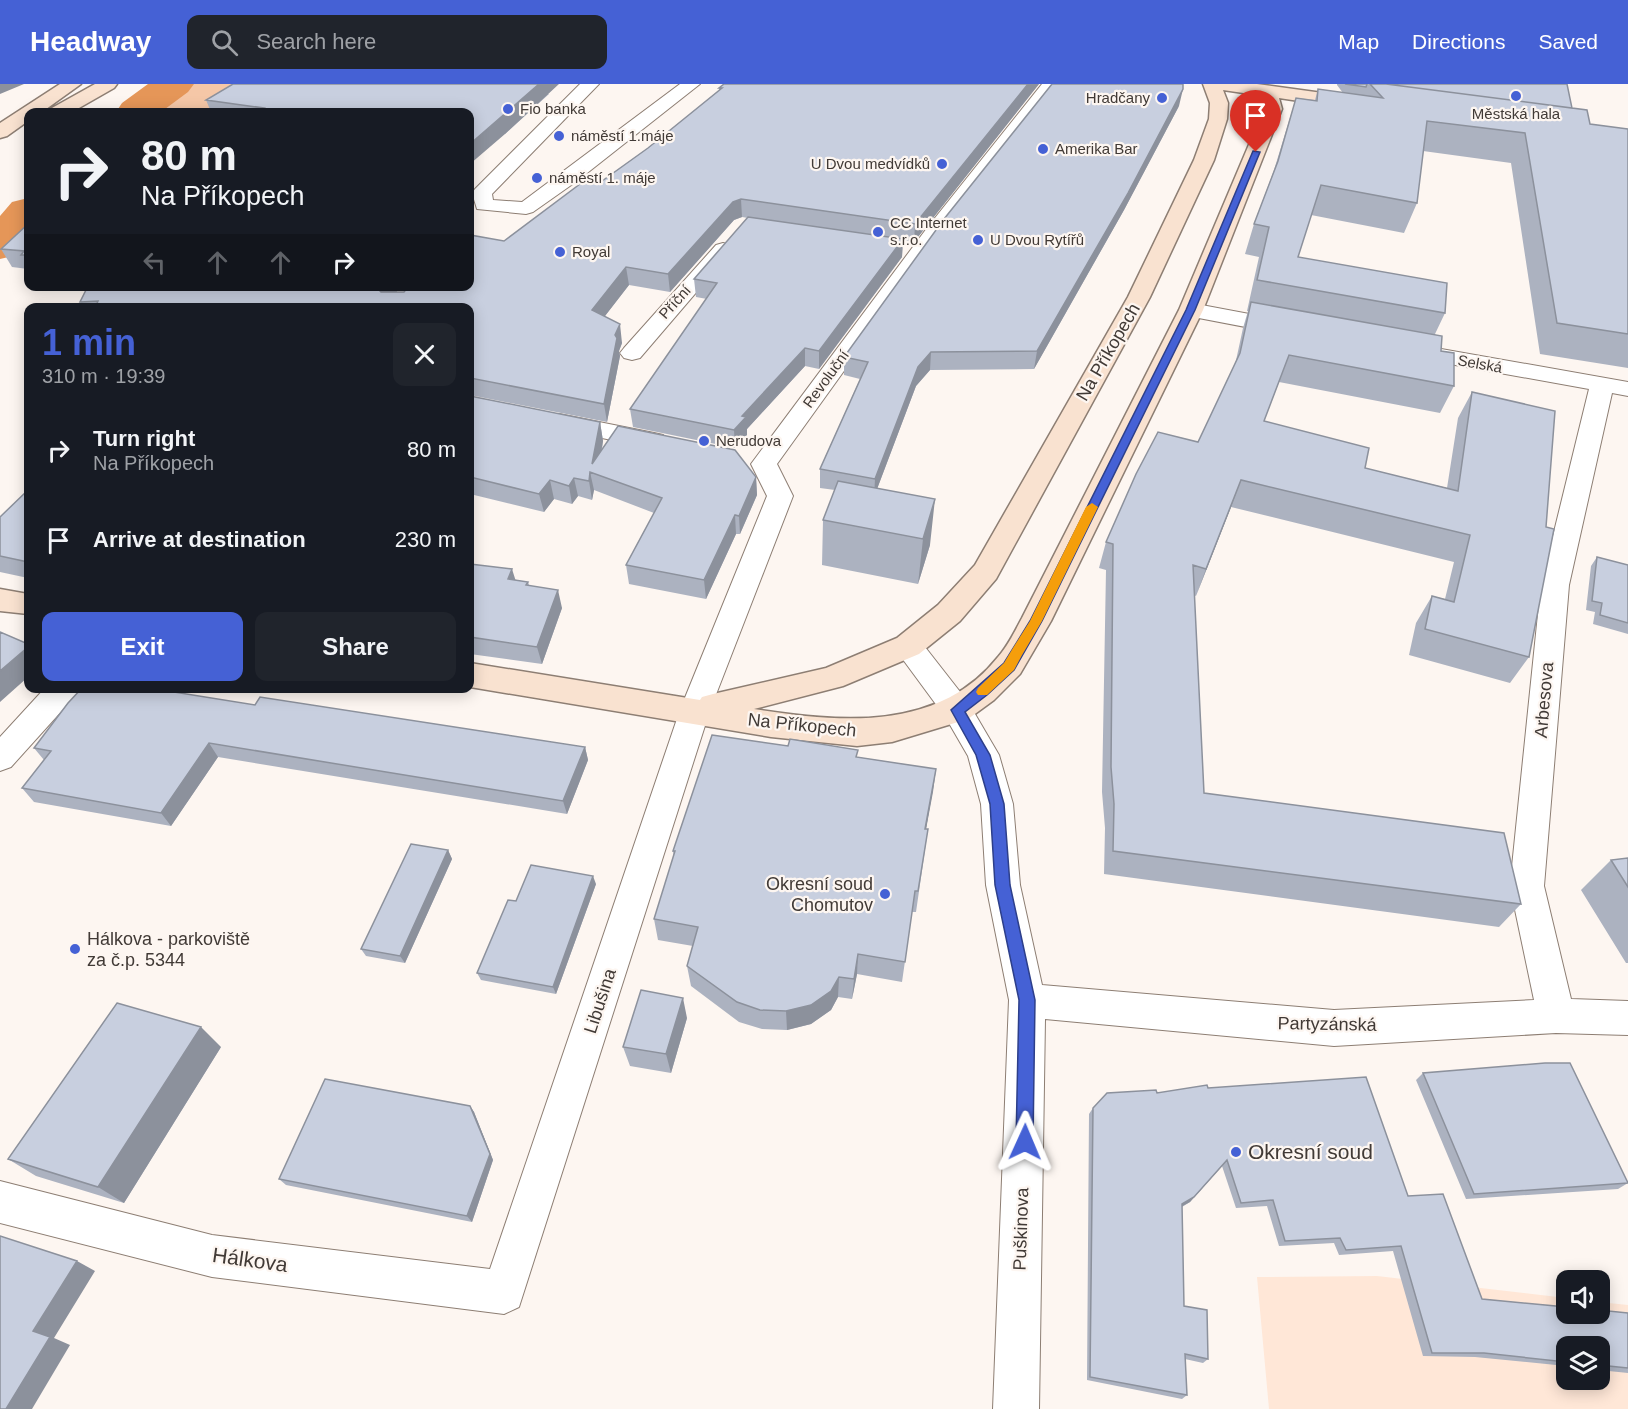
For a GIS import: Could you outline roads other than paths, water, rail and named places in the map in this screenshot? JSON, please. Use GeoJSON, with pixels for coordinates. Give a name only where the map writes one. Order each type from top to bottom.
{"type":"FeatureCollection","features":[{"type":"Feature","properties":{"kind":"street"},"geometry":{"type":"LineString","coordinates":[[36,108],[72,84]]}},
{"type":"Feature","properties":{"kind":"street"},"geometry":{"type":"LineString","coordinates":[[66,108],[108,84]]}},
{"type":"Feature","properties":{"kind":"street"},"geometry":{"type":"LineString","coordinates":[[474,218],[484,205],[482,193],[590,84]]}},
{"type":"Feature","properties":{"kind":"street"},"geometry":{"type":"LineString","coordinates":[[484,205],[526,208],[691,84]]}},
{"type":"Feature","properties":{"kind":"street","name":"Revoluční"},"geometry":{"type":"LineString","coordinates":[[694,710],[780,496],[755,462],[1051,84]]}},
{"type":"Feature","properties":{"kind":"street","name":"Na Příkopech"},"geometry":{"type":"LineString","coordinates":[[694,710],[765,696],[832,678],[908,646],[949,613],[986,572],[1139,297],[1204,160],[1218,119],[1219,103],[1212,84]]}},
{"type":"Feature","properties":{"kind":"street"},"geometry":{"type":"LineString","coordinates":[[1218,84],[1260,87],[1372,105]]}},
{"type":"Feature","properties":{"kind":"street","name":"Na Příkopech"},"geometry":{"type":"LineString","coordinates":[[474,676],[771,724],[857,732],[892,729],[957,710],[982,692],[1009,666],[1036,621],[1191,310],[1273,108],[1271,100],[1260,87]]}},
{"type":"Feature","properties":{"kind":"street"},"geometry":{"type":"LineString","coordinates":[[0,132],[24,116]]}},
{"type":"Feature","properties":{"kind":"street"},"geometry":{"type":"LineString","coordinates":[[0,148],[24,133]]}},
{"type":"Feature","properties":{"kind":"street","name":"Příční"},"geometry":{"type":"LineString","coordinates":[[632,353],[736,233]]}},
{"type":"Feature","properties":{"kind":"street"},"geometry":{"type":"LineString","coordinates":[[897,248],[921,251]]}},
{"type":"Feature","properties":{"kind":"street"},"geometry":{"type":"LineString","coordinates":[[1191,310],[1307,332]]}},
{"type":"Feature","properties":{"kind":"street","name":"Selská"},"geometry":{"type":"LineString","coordinates":[[1387,347],[1615,387]]}},
{"type":"Feature","properties":{"kind":"street","name":"Arbesova"},"geometry":{"type":"LineString","coordinates":[[1556,1016],[1527,886],[1555,585],[1615,387]]}},
{"type":"Feature","properties":{"kind":"street"},"geometry":{"type":"LineString","coordinates":[[539,418],[679,447]]}},
{"type":"Feature","properties":{"kind":"street"},"geometry":{"type":"LineString","coordinates":[[0,600],[24,603]]}},
{"type":"Feature","properties":{"kind":"street","name":"Puškinova"},"geometry":{"type":"LineString","coordinates":[[908,646],[957,710],[983,755],[997,804],[1003,885],[1027,1000],[1016,1409]]}},
{"type":"Feature","properties":{"kind":"street"},"geometry":{"type":"LineString","coordinates":[[0,758],[59,693]]}},
{"type":"Feature","properties":{"kind":"street","name":"Libušina"},"geometry":{"type":"LineString","coordinates":[[504,1292],[694,710]]}},
{"type":"Feature","properties":{"kind":"street","name":"Partyzánská"},"geometry":{"type":"LineString","coordinates":[[1027,1000],[1105,1009],[1334,1028],[1556,1016],[1628,1018]]}},
{"type":"Feature","properties":{"kind":"street","name":"Hálkova"},"geometry":{"type":"LineString","coordinates":[[0,1202],[212,1256],[504,1292]]}},
{"type":"Feature","properties":{"kind":"waterway"},"geometry":{"type":"LineString","coordinates":[[141,108],[174,84]]}},
{"type":"Feature","properties":{"kind":"waterway"},"geometry":{"type":"LineString","coordinates":[[0,245],[24,217]]}},
{"type":"Feature","properties":{"kind":"place","name":"Městská hala"},"geometry":{"type":"Point","coordinates":[1516,96]}},
{"type":"Feature","properties":{"kind":"place","name":"Hradčany"},"geometry":{"type":"Point","coordinates":[1162,98]}},
{"type":"Feature","properties":{"kind":"place","name":"Fio banka"},"geometry":{"type":"Point","coordinates":[508,109]}},
{"type":"Feature","properties":{"kind":"place","name":"náměstí 1.máje"},"geometry":{"type":"Point","coordinates":[559,136]}},
{"type":"Feature","properties":{"kind":"place","name":"Amerika Bar"},"geometry":{"type":"Point","coordinates":[1043,149]}},
{"type":"Feature","properties":{"kind":"place","name":"U Dvou medvídků"},"geometry":{"type":"Point","coordinates":[942,164]}},
{"type":"Feature","properties":{"kind":"place","name":"náměstí 1. máje"},"geometry":{"type":"Point","coordinates":[537,178]}},
{"type":"Feature","properties":{"kind":"place","name":"CC Internet s.r.o."},"geometry":{"type":"Point","coordinates":[878,232]}},
{"type":"Feature","properties":{"kind":"place","name":"U Dvou Rytířů"},"geometry":{"type":"Point","coordinates":[978,240]}},
{"type":"Feature","properties":{"kind":"place","name":"Royal"},"geometry":{"type":"Point","coordinates":[560,252]}},
{"type":"Feature","properties":{"kind":"place","name":"Nerudova"},"geometry":{"type":"Point","coordinates":[704,441]}},
{"type":"Feature","properties":{"kind":"place","name":"Okresní soud Chomutov"},"geometry":{"type":"Point","coordinates":[885,894]}},
{"type":"Feature","properties":{"kind":"place","name":"Hálkova - parkoviště za č.p. 5344"},"geometry":{"type":"Point","coordinates":[75,949]}},
{"type":"Feature","properties":{"kind":"place","name":"Okresní soud"},"geometry":{"type":"Point","coordinates":[1236,1152]}}]}
